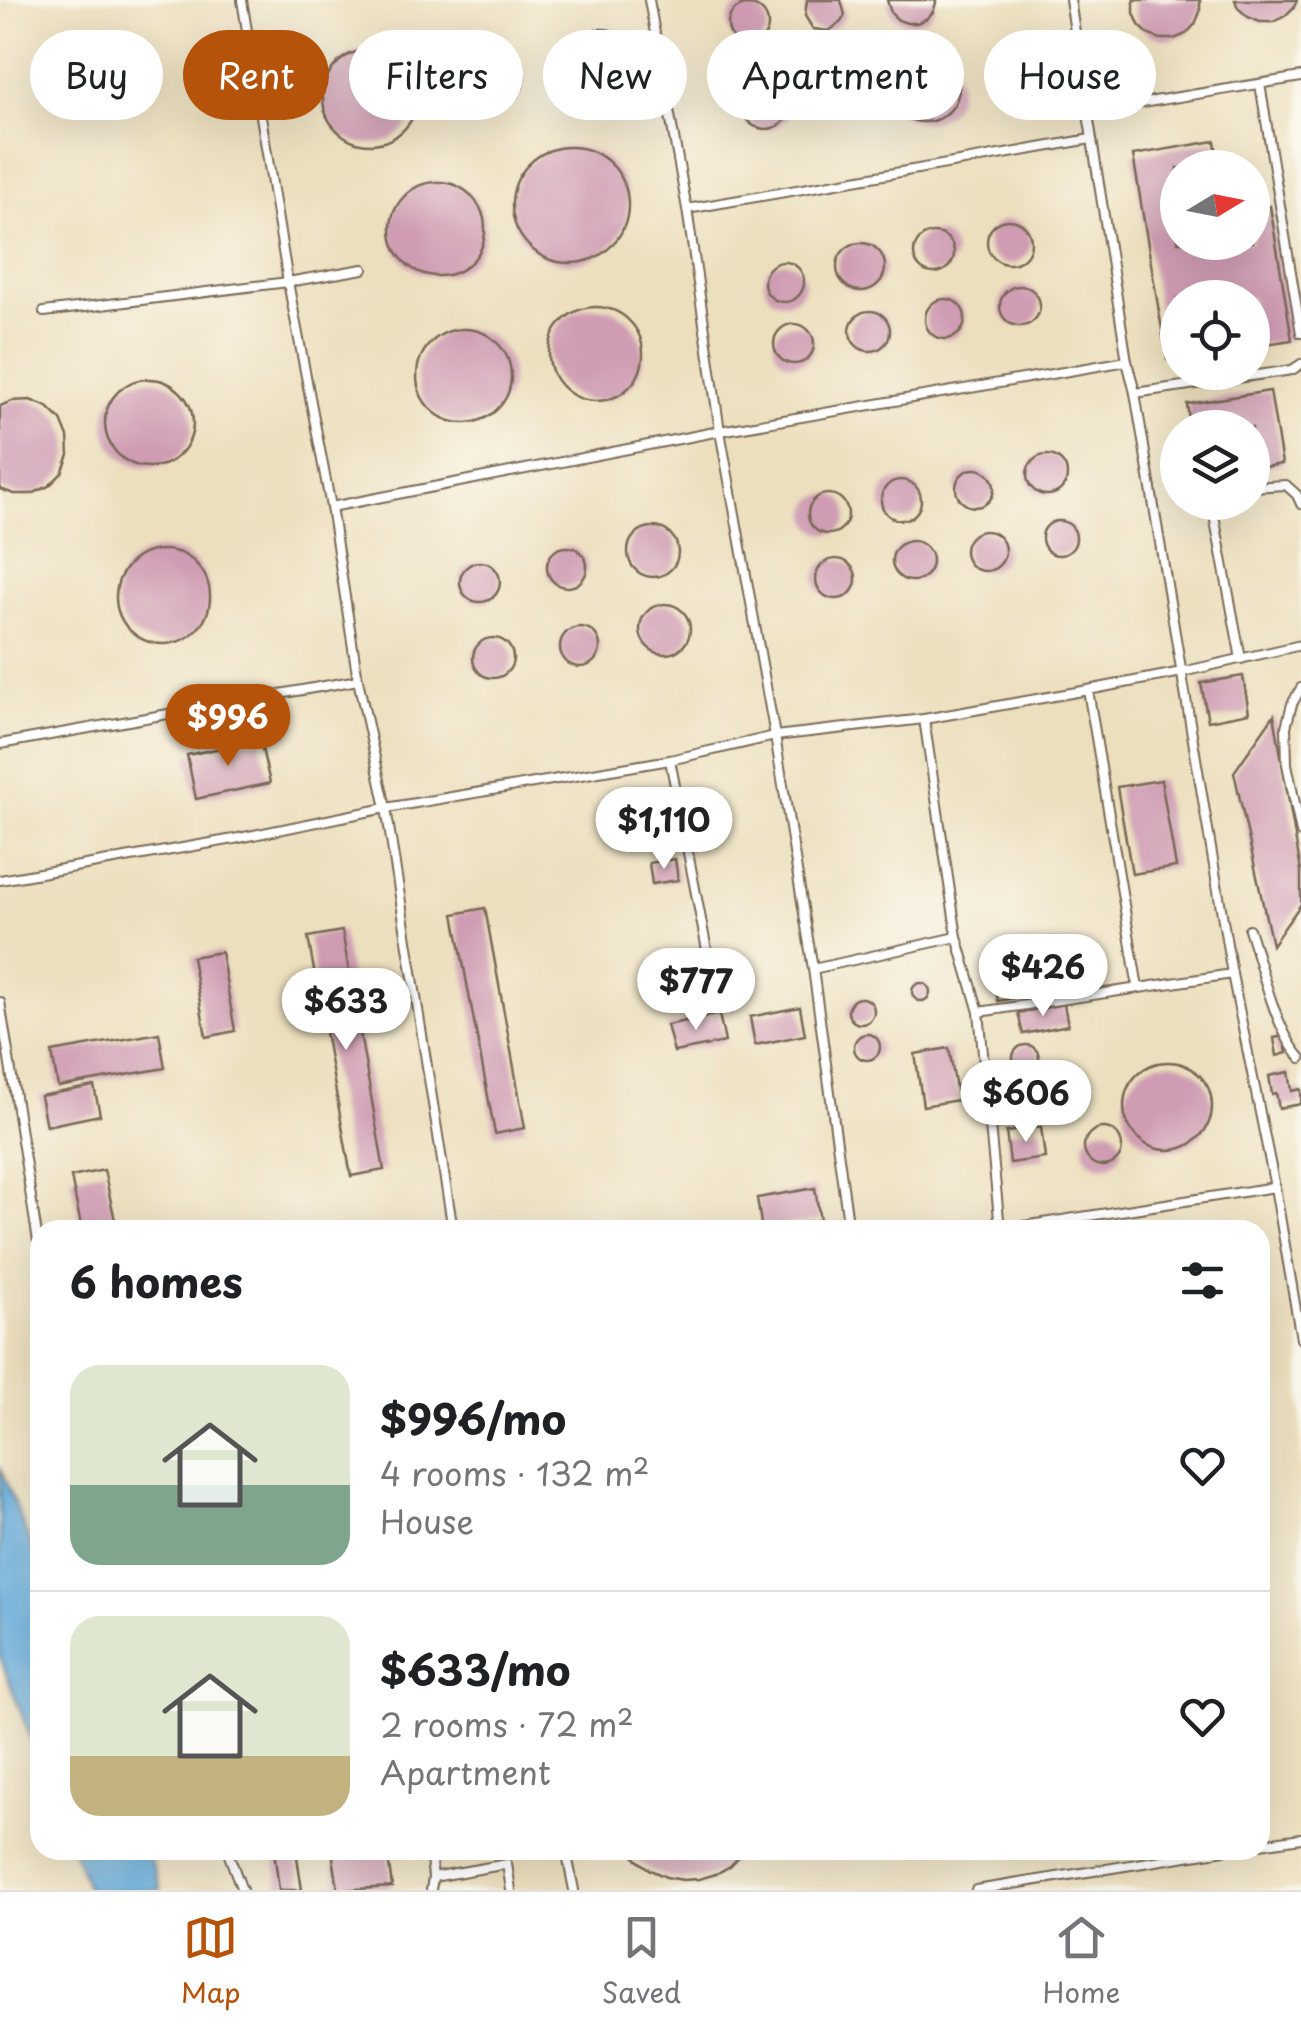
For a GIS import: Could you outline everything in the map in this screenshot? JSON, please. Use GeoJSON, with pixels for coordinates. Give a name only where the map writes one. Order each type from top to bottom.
{"type":"FeatureCollection","features":[{"type":"Feature","properties":{"kind":"lane"},"geometry":{"type":"LineString","coordinates":[[242,0],[358,680],[386,808],[451,1220]]}},
{"type":"Feature","properties":{"kind":"lane"},"geometry":{"type":"LineString","coordinates":[[649,0],[813,969],[848,1220]]}},
{"type":"Feature","properties":{"kind":"lane"},"geometry":{"type":"LineString","coordinates":[[1070,0],[1075,30]]}},
{"type":"Feature","properties":{"kind":"lane"},"geometry":{"type":"LineString","coordinates":[[1156,101],[1301,77]]}},
{"type":"Feature","properties":{"kind":"lane"},"geometry":{"type":"LineString","coordinates":[[1260,84],[1301,333]]}},
{"type":"Feature","properties":{"kind":"lane"},"geometry":{"type":"LineString","coordinates":[[1088,120],[1232,974],[1301,1339]]}},
{"type":"Feature","properties":{"kind":"lane"},"geometry":{"type":"LineString","coordinates":[[687,210],[1091,139]]}},
{"type":"Feature","properties":{"kind":"lane"},"geometry":{"type":"LineString","coordinates":[[44,312],[363,269]]}},
{"type":"Feature","properties":{"kind":"lane"},"geometry":{"type":"LineString","coordinates":[[331,507],[720,431],[1127,361]]}},
{"type":"Feature","properties":{"kind":"lane"},"geometry":{"type":"LineString","coordinates":[[1135,393],[1292,370],[1301,364]]}},
{"type":"Feature","properties":{"kind":"lane"},"geometry":{"type":"LineString","coordinates":[[1270,485],[1286,484],[1301,504]]}},
{"type":"Feature","properties":{"kind":"lane"},"geometry":{"type":"LineString","coordinates":[[1215,520],[1241,659]]}},
{"type":"Feature","properties":{"kind":"lane"},"geometry":{"type":"LineString","coordinates":[[0,880],[670,760],[774,736],[924,719],[1088,690],[1301,645]]}},
{"type":"Feature","properties":{"kind":"lane"},"geometry":{"type":"LineString","coordinates":[[0,744],[358,680]]}},
{"type":"Feature","properties":{"kind":"lane"},"geometry":{"type":"LineString","coordinates":[[1301,688],[1286,727],[1287,764],[1301,833]]}},
{"type":"Feature","properties":{"kind":"lane"},"geometry":{"type":"LineString","coordinates":[[1088,690],[1138,988]]}},
{"type":"Feature","properties":{"kind":"lane"},"geometry":{"type":"LineString","coordinates":[[924,719],[957,938],[978,1012],[997,1220]]}},
{"type":"Feature","properties":{"kind":"lane"},"geometry":{"type":"LineString","coordinates":[[670,760],[712,976]]}},
{"type":"Feature","properties":{"kind":"lane"},"geometry":{"type":"LineString","coordinates":[[1249,929],[1282,1028],[1301,1058]]}},
{"type":"Feature","properties":{"kind":"lane"},"geometry":{"type":"LineString","coordinates":[[813,969],[957,938]]}},
{"type":"Feature","properties":{"kind":"lane"},"geometry":{"type":"LineString","coordinates":[[978,1012],[1232,974]]}},
{"type":"Feature","properties":{"kind":"lane"},"geometry":{"type":"LineString","coordinates":[[0,1002],[35,1220]]}},
{"type":"Feature","properties":{"kind":"lane"},"geometry":{"type":"LineString","coordinates":[[1061,1220],[1275,1186]]}},
{"type":"Feature","properties":{"kind":"lane"},"geometry":{"type":"LineString","coordinates":[[1270,1843],[1301,1838]]}},
{"type":"Feature","properties":{"kind":"lane"},"geometry":{"type":"LineString","coordinates":[[232,1860],[242,1890]]}},
{"type":"Feature","properties":{"kind":"lane"},"geometry":{"type":"LineString","coordinates":[[431,1860],[431,1890]]}},
{"type":"Feature","properties":{"kind":"lane"},"geometry":{"type":"LineString","coordinates":[[568,1860],[574,1890]]}},
{"type":"Feature","properties":{"kind":"lane"},"geometry":{"type":"LineString","coordinates":[[976,1890],[1162,1860]]}},
{"type":"Feature","properties":{"kind":"lane"},"geometry":{"type":"LineString","coordinates":[[433,1877],[506,1864],[511,1890]]}},
{"type":"Feature","properties":{"kind":"water"},"geometry":{"type":"Polygon","coordinates":[[[0,1467],[30,1543],[30,1736],[0,1657],[0,1467]]]}},
{"type":"Feature","properties":{"kind":"water"},"geometry":{"type":"Polygon","coordinates":[[[77,1860],[150,1860],[161,1890],[88,1890],[77,1860]]]}},
{"type":"Feature","properties":{"kind":"building"},"geometry":{"type":"Polygon","coordinates":[[[807,0],[841,0],[845,15],[830,30],[813,29],[805,16],[807,0]]]}},
{"type":"Feature","properties":{"kind":"building"},"geometry":{"type":"Polygon","coordinates":[[[887,0],[936,3],[926,19],[907,23],[891,13],[887,0]]]}},
{"type":"Feature","properties":{"kind":"building"},"geometry":{"type":"Polygon","coordinates":[[[1134,0],[1200,0],[1195,24],[1174,39],[1161,39],[1156,37],[1156,30],[1144,30],[1134,13],[1134,0]]]}},
{"type":"Feature","properties":{"kind":"building"},"geometry":{"type":"Polygon","coordinates":[[[1235,0],[1297,0],[1285,16],[1273,22],[1260,22],[1248,17],[1235,0]]]}},
{"type":"Feature","properties":{"kind":"building"},"geometry":{"type":"Polygon","coordinates":[[[740,6],[756,6],[767,17],[767,30],[729,30],[729,17],[740,6]]]}},
{"type":"Feature","properties":{"kind":"building"},"geometry":{"type":"Polygon","coordinates":[[[349,56],[349,120],[410,120],[396,136],[379,143],[361,143],[344,136],[331,123],[329,75],[349,56]]]}},
{"type":"Feature","properties":{"kind":"building"},"geometry":{"type":"Polygon","coordinates":[[[747,120],[785,120],[766,129],[747,120]]]}},
{"type":"Feature","properties":{"kind":"building"},"geometry":{"type":"Polygon","coordinates":[[[1215,141],[1216,150],[1162,150],[1215,141]]]}},
{"type":"Feature","properties":{"kind":"building"},"geometry":{"type":"Polygon","coordinates":[[[570,147],[592,152],[611,164],[623,183],[628,205],[623,227],[611,246],[592,258],[570,263],[548,258],[529,246],[517,227],[512,205],[517,183],[529,164],[548,152],[570,147]]]}},
{"type":"Feature","properties":{"kind":"building"},"geometry":{"type":"Polygon","coordinates":[[[1160,150],[1160,260],[1270,260],[1270,206],[1292,340],[1270,343],[1270,280],[1160,280],[1160,318],[1133,155],[1160,150]]]}},
{"type":"Feature","properties":{"kind":"building"},"geometry":{"type":"Polygon","coordinates":[[[438,182],[456,186],[471,196],[481,211],[485,229],[481,247],[471,262],[456,272],[438,276],[420,272],[405,262],[395,247],[391,229],[395,211],[405,196],[420,186],[438,182]]]}},
{"type":"Feature","properties":{"kind":"building"},"geometry":{"type":"Polygon","coordinates":[[[1009,220],[1025,226],[1031,242],[1025,258],[1009,264],[993,258],[987,242],[993,226],[1009,220]]]}},
{"type":"Feature","properties":{"kind":"building"},"geometry":{"type":"Polygon","coordinates":[[[934,233],[948,239],[954,253],[948,267],[934,273],[920,267],[914,253],[920,239],[934,233]]]}},
{"type":"Feature","properties":{"kind":"building"},"geometry":{"type":"Polygon","coordinates":[[[861,243],[878,250],[885,267],[878,284],[861,291],[844,284],[837,267],[844,250],[861,243]]]}},
{"type":"Feature","properties":{"kind":"building"},"geometry":{"type":"Polygon","coordinates":[[[784,262],[798,268],[804,282],[798,296],[784,302],[770,296],[764,282],[770,268],[784,262]]]}},
{"type":"Feature","properties":{"kind":"building"},"geometry":{"type":"Polygon","coordinates":[[[1020,286],[1034,292],[1040,306],[1034,320],[1020,326],[1006,320],[1000,306],[1006,292],[1020,286]]]}},
{"type":"Feature","properties":{"kind":"building"},"geometry":{"type":"Polygon","coordinates":[[[945,299],[959,305],[965,319],[959,333],[945,339],[931,333],[925,319],[931,305],[945,299]]]}},
{"type":"Feature","properties":{"kind":"building"},"geometry":{"type":"Polygon","coordinates":[[[596,307],[614,311],[629,321],[639,336],[643,354],[639,372],[629,387],[614,397],[596,401],[578,397],[563,387],[553,372],[549,354],[553,336],[563,321],[578,311],[596,307]]]}},
{"type":"Feature","properties":{"kind":"building"},"geometry":{"type":"Polygon","coordinates":[[[870,311],[884,317],[890,331],[884,345],[870,351],[856,345],[850,331],[856,317],[870,311]]]}},
{"type":"Feature","properties":{"kind":"building"},"geometry":{"type":"Polygon","coordinates":[[[794,324],[808,330],[814,344],[808,358],[794,364],[780,358],[774,344],[780,330],[794,324]]]}},
{"type":"Feature","properties":{"kind":"building"},"geometry":{"type":"Polygon","coordinates":[[[464,329],[482,333],[497,343],[507,358],[511,376],[507,394],[497,409],[482,419],[464,423],[446,419],[431,409],[421,394],[417,376],[421,358],[431,343],[446,333],[464,329]]]}},
{"type":"Feature","properties":{"kind":"building"},"geometry":{"type":"Polygon","coordinates":[[[149,379],[180,392],[193,423],[180,454],[149,467],[118,454],[105,423],[118,392],[149,379]]]}},
{"type":"Feature","properties":{"kind":"building"},"geometry":{"type":"Polygon","coordinates":[[[1270,391],[1282,464],[1270,466],[1270,410],[1188,410],[1187,404],[1270,391]]]}},
{"type":"Feature","properties":{"kind":"building"},"geometry":{"type":"Polygon","coordinates":[[[30,400],[48,407],[61,420],[68,437],[69,455],[62,473],[49,486],[32,494],[14,494],[0,489],[0,406],[30,400]]]}},
{"type":"Feature","properties":{"kind":"building"},"geometry":{"type":"Polygon","coordinates":[[[1047,455],[1061,461],[1067,475],[1061,489],[1047,495],[1033,489],[1027,475],[1033,461],[1047,455]]]}},
{"type":"Feature","properties":{"kind":"building"},"geometry":{"type":"Polygon","coordinates":[[[975,469],[988,475],[994,488],[988,501],[975,507],[962,501],[956,488],[962,475],[975,469]]]}},
{"type":"Feature","properties":{"kind":"building"},"geometry":{"type":"Polygon","coordinates":[[[901,480],[915,486],[921,500],[915,514],[901,520],[887,514],[881,500],[887,486],[901,480]]]}},
{"type":"Feature","properties":{"kind":"building"},"geometry":{"type":"Polygon","coordinates":[[[828,494],[842,500],[848,514],[842,528],[828,534],[814,528],[808,514],[814,500],[828,494]]]}},
{"type":"Feature","properties":{"kind":"building"},"geometry":{"type":"Polygon","coordinates":[[[1059,521],[1071,526],[1076,538],[1071,550],[1059,555],[1047,550],[1042,538],[1047,526],[1059,521]]]}},
{"type":"Feature","properties":{"kind":"building"},"geometry":{"type":"Polygon","coordinates":[[[653,527],[671,534],[678,552],[671,570],[653,577],[635,570],[628,552],[635,534],[653,527]]]}},
{"type":"Feature","properties":{"kind":"building"},"geometry":{"type":"Polygon","coordinates":[[[985,531],[999,537],[1005,551],[999,565],[985,571],[971,565],[965,551],[971,537],[985,531]]]}},
{"type":"Feature","properties":{"kind":"building"},"geometry":{"type":"Polygon","coordinates":[[[912,541],[926,547],[932,561],[926,575],[912,581],[898,575],[892,561],[898,547],[912,541]]]}},
{"type":"Feature","properties":{"kind":"building"},"geometry":{"type":"Polygon","coordinates":[[[567,547],[581,553],[587,567],[581,581],[567,587],[553,581],[547,567],[553,553],[567,547]]]}},
{"type":"Feature","properties":{"kind":"building"},"geometry":{"type":"Polygon","coordinates":[[[163,550],[181,554],[196,564],[206,579],[210,597],[206,615],[196,630],[181,640],[163,644],[145,640],[130,630],[120,615],[116,597],[120,579],[130,564],[145,554],[163,550]]]}},
{"type":"Feature","properties":{"kind":"building"},"geometry":{"type":"Polygon","coordinates":[[[836,559],[850,565],[856,579],[850,593],[836,599],[822,593],[816,579],[822,565],[836,559]]]}},
{"type":"Feature","properties":{"kind":"building"},"geometry":{"type":"Polygon","coordinates":[[[480,562],[494,568],[500,582],[494,596],[480,602],[466,596],[460,582],[466,568],[480,562]]]}},
{"type":"Feature","properties":{"kind":"building"},"geometry":{"type":"Polygon","coordinates":[[[665,604],[683,611],[690,629],[683,647],[665,654],[647,647],[640,629],[647,611],[665,604]]]}},
{"type":"Feature","properties":{"kind":"building"},"geometry":{"type":"Polygon","coordinates":[[[580,627],[594,633],[600,647],[594,661],[580,667],[566,661],[560,647],[566,633],[580,627]]]}},
{"type":"Feature","properties":{"kind":"building"},"geometry":{"type":"Polygon","coordinates":[[[493,638],[507,644],[513,658],[507,672],[493,678],[479,672],[473,658],[479,644],[493,638]]]}},
{"type":"Feature","properties":{"kind":"building"},"geometry":{"type":"Polygon","coordinates":[[[1243,676],[1249,713],[1208,721],[1201,683],[1243,676]]]}},
{"type":"Feature","properties":{"kind":"building"},"geometry":{"type":"Polygon","coordinates":[[[1274,715],[1301,871],[1301,904],[1272,945],[1234,772],[1274,715]]]}},
{"type":"Feature","properties":{"kind":"building"},"geometry":{"type":"Polygon","coordinates":[[[260,740],[270,783],[196,799],[187,755],[260,740]]]}},
{"type":"Feature","properties":{"kind":"building"},"geometry":{"type":"Polygon","coordinates":[[[1161,780],[1176,867],[1132,874],[1117,787],[1161,780]]]}},
{"type":"Feature","properties":{"kind":"building"},"geometry":{"type":"Polygon","coordinates":[[[675,859],[678,880],[652,884],[649,863],[675,859]]]}},
{"type":"Feature","properties":{"kind":"building"},"geometry":{"type":"Polygon","coordinates":[[[485,908],[525,1128],[495,1134],[454,914],[485,908]]]}},
{"type":"Feature","properties":{"kind":"building"},"geometry":{"type":"Polygon","coordinates":[[[342,931],[384,1170],[351,1176],[308,937],[342,931]]]}},
{"type":"Feature","properties":{"kind":"building"},"geometry":{"type":"Polygon","coordinates":[[[221,952],[235,1031],[206,1037],[192,957],[221,952]]]}},
{"type":"Feature","properties":{"kind":"building"},"geometry":{"type":"Polygon","coordinates":[[[1010,979],[1013,998],[998,1001],[995,982],[1010,979]]]}},
{"type":"Feature","properties":{"kind":"building"},"geometry":{"type":"Polygon","coordinates":[[[921,983],[930,992],[921,1001],[912,992],[921,983]]]}},
{"type":"Feature","properties":{"kind":"building"},"geometry":{"type":"Polygon","coordinates":[[[861,998],[870,1002],[874,1011],[870,1020],[861,1024],[852,1020],[848,1011],[852,1002],[861,998]]]}},
{"type":"Feature","properties":{"kind":"building"},"geometry":{"type":"Polygon","coordinates":[[[1064,1004],[1068,1025],[1023,1034],[1018,1013],[1064,1004]]]}},
{"type":"Feature","properties":{"kind":"building"},"geometry":{"type":"Polygon","coordinates":[[[800,1007],[805,1035],[755,1045],[750,1017],[800,1007]]]}},
{"type":"Feature","properties":{"kind":"building"},"geometry":{"type":"Polygon","coordinates":[[[719,1014],[725,1042],[674,1052],[667,1025],[719,1014]]]}},
{"type":"Feature","properties":{"kind":"building"},"geometry":{"type":"Polygon","coordinates":[[[159,1033],[165,1068],[58,1087],[52,1052],[159,1033]]]}},
{"type":"Feature","properties":{"kind":"building"},"geometry":{"type":"Polygon","coordinates":[[[867,1034],[876,1038],[880,1047],[876,1056],[867,1060],[858,1056],[854,1047],[858,1038],[867,1034]]]}},
{"type":"Feature","properties":{"kind":"building"},"geometry":{"type":"Polygon","coordinates":[[[1284,1036],[1287,1053],[1277,1056],[1274,1038],[1284,1036]]]}},
{"type":"Feature","properties":{"kind":"building"},"geometry":{"type":"Polygon","coordinates":[[[1026,1045],[1035,1049],[1039,1058],[1035,1067],[1026,1071],[1017,1067],[1013,1058],[1017,1049],[1026,1045]]]}},
{"type":"Feature","properties":{"kind":"building"},"geometry":{"type":"Polygon","coordinates":[[[949,1048],[958,1100],[923,1106],[915,1054],[949,1048]]]}},
{"type":"Feature","properties":{"kind":"building"},"geometry":{"type":"Polygon","coordinates":[[[1168,1062],[1185,1065],[1199,1075],[1209,1089],[1209,1123],[1199,1137],[1185,1147],[1168,1150],[1151,1147],[1137,1137],[1127,1123],[1124,1106],[1127,1089],[1137,1075],[1151,1065],[1168,1062]]]}},
{"type":"Feature","properties":{"kind":"building"},"geometry":{"type":"Polygon","coordinates":[[[1289,1072],[1292,1091],[1301,1089],[1301,1104],[1279,1108],[1269,1076],[1289,1072]]]}},
{"type":"Feature","properties":{"kind":"building"},"geometry":{"type":"Polygon","coordinates":[[[94,1086],[100,1115],[46,1126],[40,1096],[94,1086]]]}},
{"type":"Feature","properties":{"kind":"building"},"geometry":{"type":"Polygon","coordinates":[[[1041,1127],[1045,1158],[1010,1163],[1006,1132],[1041,1127]]]}},
{"type":"Feature","properties":{"kind":"building"},"geometry":{"type":"Polygon","coordinates":[[[1103,1128],[1116,1134],[1122,1147],[1116,1160],[1103,1166],[1090,1160],[1084,1147],[1090,1134],[1103,1128]]]}},
{"type":"Feature","properties":{"kind":"building"},"geometry":{"type":"Polygon","coordinates":[[[104,1170],[115,1220],[80,1220],[71,1177],[104,1170]]]}},
{"type":"Feature","properties":{"kind":"building"},"geometry":{"type":"Polygon","coordinates":[[[815,1188],[820,1220],[760,1220],[757,1198],[815,1188]]]}},
{"type":"Feature","properties":{"kind":"building"},"geometry":{"type":"Polygon","coordinates":[[[275,1860],[298,1860],[302,1890],[279,1890],[275,1860]]]}},
{"type":"Feature","properties":{"kind":"building"},"geometry":{"type":"Polygon","coordinates":[[[334,1860],[388,1860],[392,1887],[338,1890],[334,1860]]]}},
{"type":"Feature","properties":{"kind":"building"},"geometry":{"type":"Polygon","coordinates":[[[637,1860],[736,1860],[716,1874],[699,1879],[666,1877],[637,1860]]]}}]}
